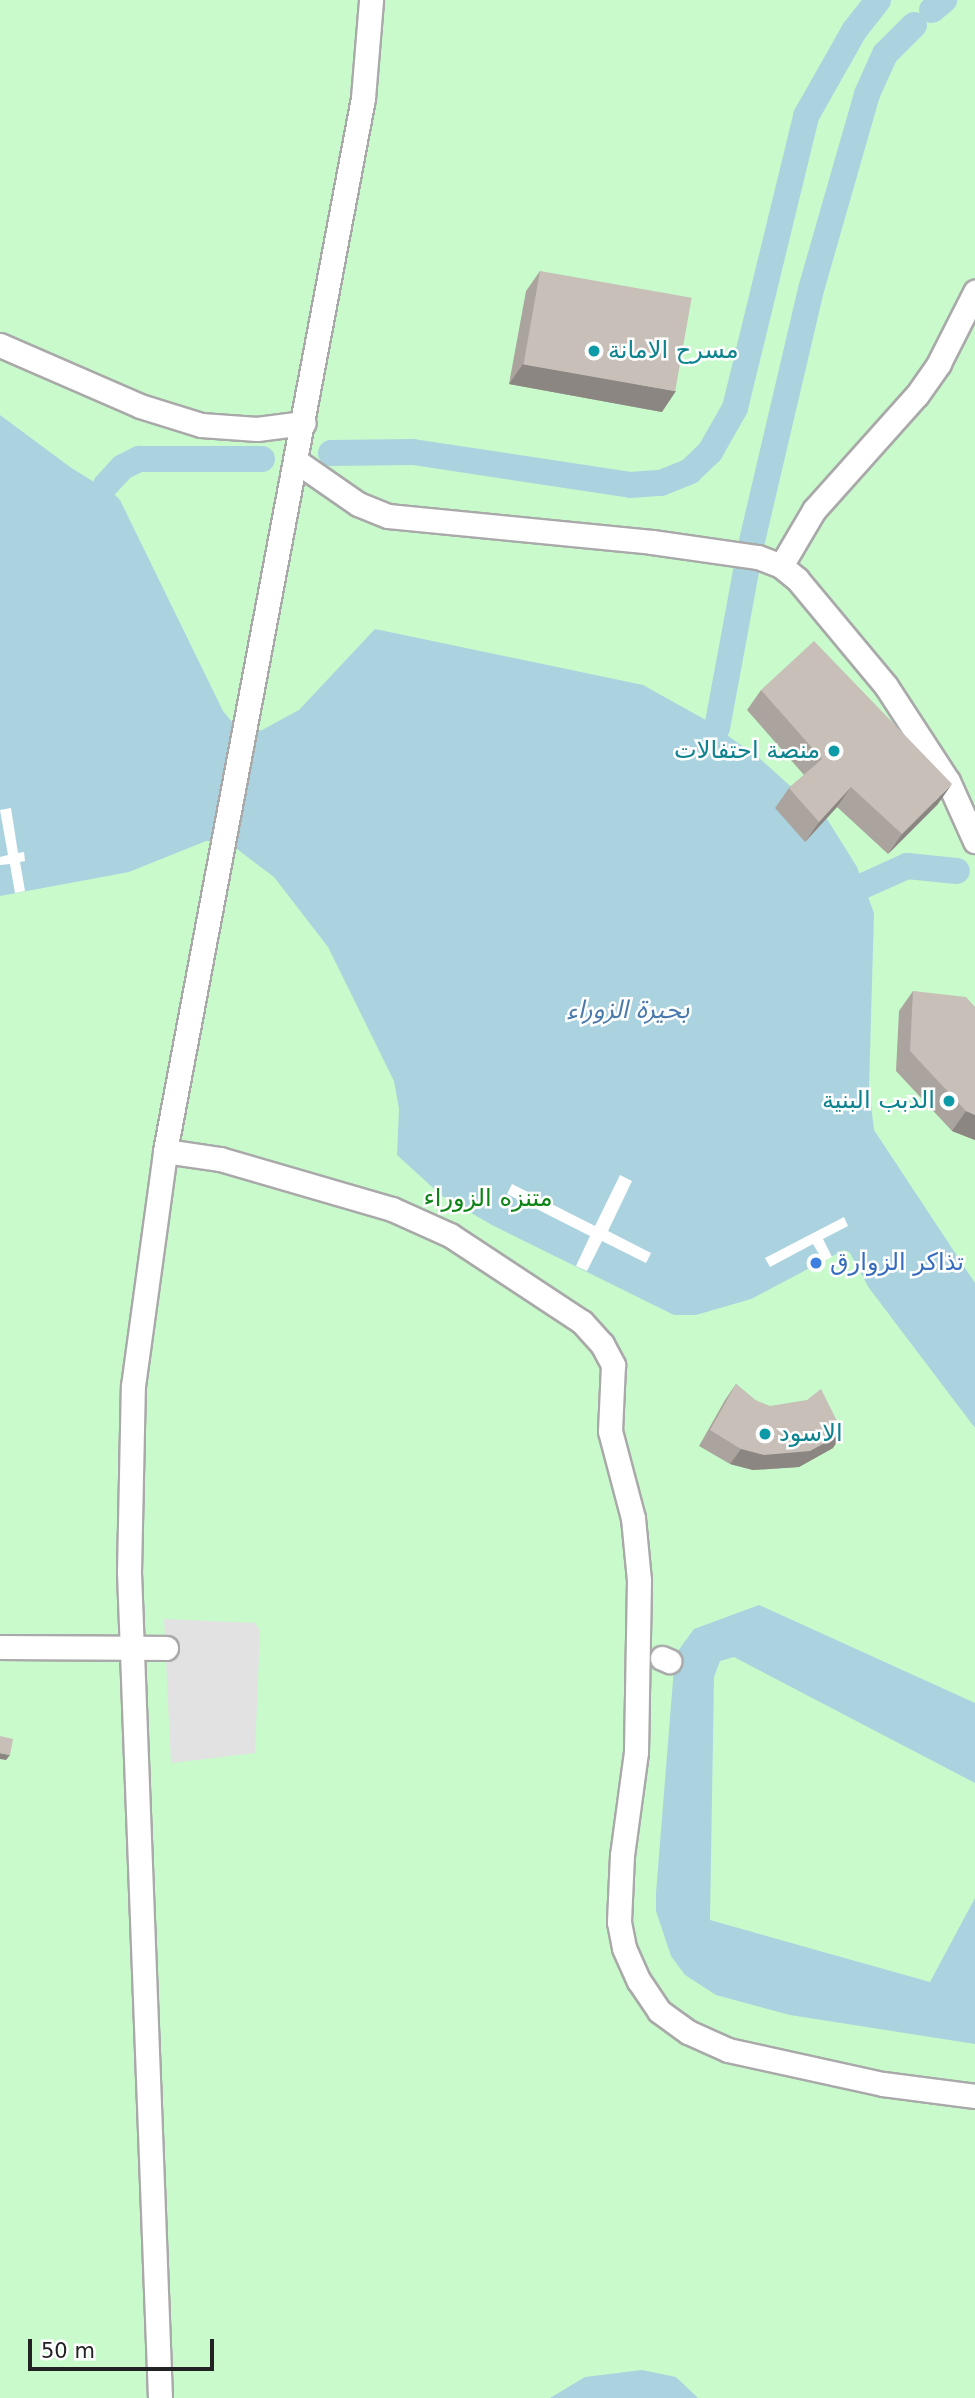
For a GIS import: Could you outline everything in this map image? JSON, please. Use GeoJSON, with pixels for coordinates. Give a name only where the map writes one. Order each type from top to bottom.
{"type":"FeatureCollection","features":[{"type":"Feature","properties":{"kind":"street"},"geometry":{"type":"LineString","coordinates":[[160,2398],[127,1499],[133,1386],[165,1152],[363,98],[371,0]]}},
{"type":"Feature","properties":{"kind":"street"},"geometry":{"type":"LineString","coordinates":[[781,566],[814,510],[917,395],[939,363],[975,292]]}},
{"type":"Feature","properties":{"kind":"street"},"geometry":{"type":"LineString","coordinates":[[0,345],[140,406],[201,425],[257,429],[304,423]]}},
{"type":"Feature","properties":{"kind":"street"},"geometry":{"type":"LineString","coordinates":[[296,461],[358,504],[388,516],[652,542],[758,557],[781,566],[797,579],[886,686],[948,781],[975,841]]}},
{"type":"Feature","properties":{"kind":"street"},"geometry":{"type":"LineString","coordinates":[[165,1152],[220,1159],[392,1209],[450,1235],[582,1322],[602,1344],[612,1365],[610,1430],[633,1518],[639,1580],[636,1752],[622,1855],[619,1922],[624,1948],[639,1980],[659,2011],[688,2032],[728,2050],[883,2084],[975,2096]]}},
{"type":"Feature","properties":{"kind":"street"},"geometry":{"type":"LineString","coordinates":[[0,1647],[166,1648]]}},
{"type":"Feature","properties":{"kind":"green space","name":"متنزه الزوراء"},"geometry":{"type":"Polygon","coordinates":[[[0,0],[975,0],[975,2398],[0,2398],[0,0]]]}},
{"type":"Feature","properties":{"kind":"shaded area"},"geometry":{"type":"Polygon","coordinates":[[[164,1619],[255,1623],[260,1630],[255,1753],[171,1763],[164,1619]]]}},
{"type":"Feature","properties":{"kind":"water","name":"بحيرة الزوراء"},"geometry":{"type":"Polygon","coordinates":[[[0,415],[70,467],[97,484],[101,480],[120,500],[223,711],[237,728],[247,732],[262,730],[299,710],[375,629],[643,685],[704,719],[758,757],[827,819],[857,867],[874,913],[869,1088],[874,1130],[975,1283],[975,1428],[869,1288],[850,1253],[844,1250],[751,1299],[696,1315],[674,1315],[492,1225],[442,1196],[397,1155],[399,1109],[394,1081],[328,947],[274,877],[229,843],[206,841],[129,872],[0,896],[0,415]]]}},
{"type":"Feature","properties":{"kind":"water"},"geometry":{"type":"Polygon","coordinates":[[[759,1605],[975,1703],[975,1783],[734,1657],[720,1661],[714,1677],[710,1920],[930,1982],[975,1898],[975,2044],[790,2015],[716,1995],[685,1975],[671,1956],[656,1911],[656,1893],[675,1655],[694,1629],[759,1605]]]}},
{"type":"Feature","properties":{"kind":"water"},"geometry":{"type":"Polygon","coordinates":[[[642,2370],[676,2377],[698,2398],[550,2398],[585,2377],[642,2370]]]}},
{"type":"Feature","properties":{"kind":"pier"},"geometry":{"type":"Polygon","coordinates":[[[11,808],[18,853],[24,852],[25,861],[20,862],[25,891],[15,893],[10,864],[0,865],[0,857],[8,855],[0,810],[11,808]]]}},
{"type":"Feature","properties":{"kind":"pier"},"geometry":{"type":"Polygon","coordinates":[[[620,1175],[632,1181],[608,1231],[651,1253],[646,1263],[602,1241],[587,1271],[576,1266],[590,1236],[507,1194],[512,1184],[595,1226],[620,1175]]]}},
{"type":"Feature","properties":{"kind":"pier"},"geometry":{"type":"Polygon","coordinates":[[[844,1217],[848,1226],[823,1239],[832,1257],[823,1261],[813,1244],[770,1267],[765,1258],[844,1217]]]}},
{"type":"Feature","properties":{"kind":"building","name":"مسرح الامانة"},"geometry":{"type":"Polygon","coordinates":[[[540,271],[692,298],[675,391],[524,365],[540,271]]]}},
{"type":"Feature","properties":{"kind":"building","name":"منصة احتفالات"},"geometry":{"type":"Polygon","coordinates":[[[814,641],[952,784],[902,834],[851,787],[819,822],[789,788],[822,759],[761,690],[814,641]]]}},
{"type":"Feature","properties":{"kind":"building"},"geometry":{"type":"Polygon","coordinates":[[[913,991],[966,997],[975,1007],[975,1115],[966,1111],[910,1051],[913,991]]]}},
{"type":"Feature","properties":{"kind":"building","name":"الاسود"},"geometry":{"type":"Polygon","coordinates":[[[736,1384],[755,1400],[770,1406],[807,1400],[821,1389],[843,1433],[810,1451],[764,1455],[741,1449],[710,1430],[736,1384]]]}},
{"type":"Feature","properties":{"kind":"building"},"geometry":{"type":"Polygon","coordinates":[[[0,1736],[13,1739],[10,1755],[0,1753],[0,1736]]]}},
{"type":"Feature","properties":{"kind":"waterway"},"geometry":{"type":"LineString","coordinates":[[331,453],[413,452],[630,485],[661,483],[690,471],[710,452],[735,408],[806,116],[854,31],[878,0]]}},
{"type":"Feature","properties":{"kind":"waterway"},"geometry":{"type":"LineString","coordinates":[[932,10],[944,0]]}},
{"type":"Feature","properties":{"kind":"waterway"},"geometry":{"type":"LineString","coordinates":[[752,541],[812,286],[867,94],[885,54],[914,25]]}},
{"type":"Feature","properties":{"kind":"waterway"},"geometry":{"type":"LineString","coordinates":[[106,485],[123,467],[139,459],[262,459]]}},
{"type":"Feature","properties":{"kind":"waterway"},"geometry":{"type":"LineString","coordinates":[[717,728],[746,571]]}},
{"type":"Feature","properties":{"kind":"waterway"},"geometry":{"type":"LineString","coordinates":[[865,885],[907,866],[957,871]]}},
{"type":"Feature","properties":{"kind":"place","name":"مسرح الامانة"},"geometry":{"type":"Point","coordinates":[594,351]}},
{"type":"Feature","properties":{"kind":"place","name":"منصة احتفالات"},"geometry":{"type":"Point","coordinates":[834,751]}},
{"type":"Feature","properties":{"kind":"place","name":"الدبب البنية"},"geometry":{"type":"Point","coordinates":[949,1101]}},
{"type":"Feature","properties":{"kind":"place","name":"تذاكر الزوارق"},"geometry":{"type":"Point","coordinates":[816,1263]}},
{"type":"Feature","properties":{"kind":"place","name":"الاسود"},"geometry":{"type":"Point","coordinates":[765,1434]}}]}
